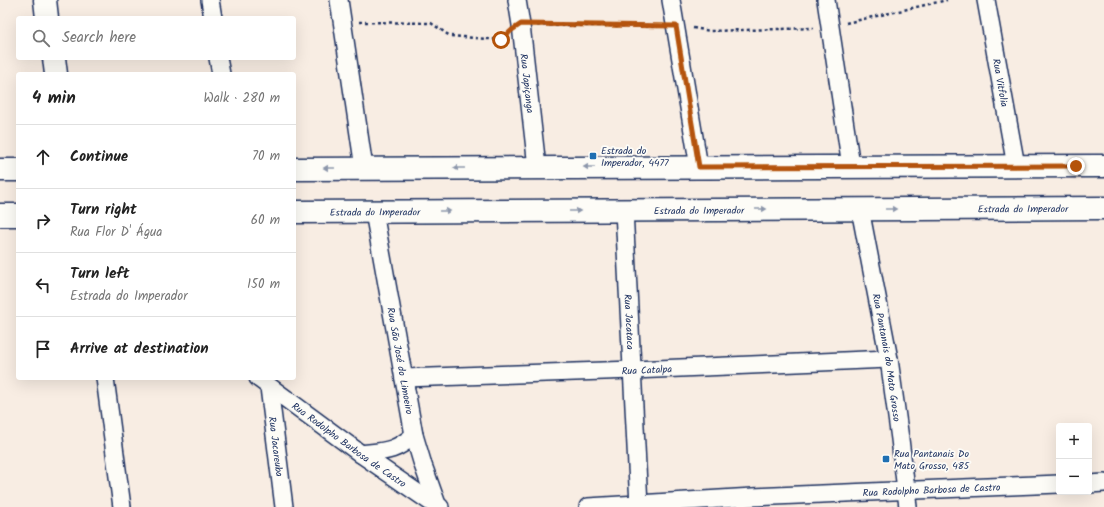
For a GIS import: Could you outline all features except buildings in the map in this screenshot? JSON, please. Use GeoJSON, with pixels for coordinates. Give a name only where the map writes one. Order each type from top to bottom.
{"type":"FeatureCollection","features":[{"type":"Feature","properties":{"kind":"main road"},"geometry":{"type":"LineString","coordinates":[[45,0],[47,16]]}},
{"type":"Feature","properties":{"kind":"main road"},"geometry":{"type":"LineString","coordinates":[[54,60],[56,72]]}},
{"type":"Feature","properties":{"kind":"main road"},"geometry":{"type":"LineString","coordinates":[[296,169],[1104,166]]}},
{"type":"Feature","properties":{"kind":"main road"},"geometry":{"type":"LineString","coordinates":[[0,170],[16,170]]}},
{"type":"Feature","properties":{"kind":"main road","name":"Estrada do Imperador"},"geometry":{"type":"LineString","coordinates":[[296,212],[1104,208]]}},
{"type":"Feature","properties":{"kind":"main road"},"geometry":{"type":"LineString","coordinates":[[0,215],[16,215]]}},
{"type":"Feature","properties":{"kind":"street"},"geometry":{"type":"LineString","coordinates":[[210,0],[212,16]]}},
{"type":"Feature","properties":{"kind":"street"},"geometry":{"type":"LineString","coordinates":[[339,0],[364,168]]}},
{"type":"Feature","properties":{"kind":"street","name":"Rua Japiçanga"},"geometry":{"type":"LineString","coordinates":[[517,0],[537,167]]}},
{"type":"Feature","properties":{"kind":"street"},"geometry":{"type":"LineString","coordinates":[[671,0],[699,167]]}},
{"type":"Feature","properties":{"kind":"street"},"geometry":{"type":"LineString","coordinates":[[826,0],[852,166]]}},
{"type":"Feature","properties":{"kind":"street","name":"Rua Vitfolia"},"geometry":{"type":"LineString","coordinates":[[986,0],[1016,166]]}},
{"type":"Feature","properties":{"kind":"street"},"geometry":{"type":"LineString","coordinates":[[218,60],[221,72]]}},
{"type":"Feature","properties":{"kind":"street","name":"Rua Pantanais do Mato Grosso"},"geometry":{"type":"LineString","coordinates":[[860,209],[889,360],[907,499]]}},
{"type":"Feature","properties":{"kind":"street","name":"Rua Jacataca"},"geometry":{"type":"LineString","coordinates":[[624,210],[639,504]]}},
{"type":"Feature","properties":{"kind":"street","name":"Rua São José do Limoeiro"},"geometry":{"type":"LineString","coordinates":[[374,212],[414,435],[438,507]]}},
{"type":"Feature","properties":{"kind":"street","name":"Rua Catalpa"},"geometry":{"type":"LineString","coordinates":[[404,378],[889,360]]}},
{"type":"Feature","properties":{"kind":"street"},"geometry":{"type":"LineString","coordinates":[[105,380],[122,507]]}},
{"type":"Feature","properties":{"kind":"street","name":"Rua Rodolpho Barbosa de Castro"},"geometry":{"type":"LineString","coordinates":[[263,382],[361,454],[438,507]]}},
{"type":"Feature","properties":{"kind":"street","name":"Rua Jacareuba"},"geometry":{"type":"LineString","coordinates":[[263,382],[284,507]]}},
{"type":"Feature","properties":{"kind":"street"},"geometry":{"type":"LineString","coordinates":[[361,454],[385,452],[394,449],[404,444],[414,435]]}},
{"type":"Feature","properties":{"kind":"street"},"geometry":{"type":"LineString","coordinates":[[1092,484],[1104,483]]}},
{"type":"Feature","properties":{"kind":"street","name":"Rua Rodolpho Barbosa de Castro"},"geometry":{"type":"LineString","coordinates":[[588,507],[639,504],[907,499],[1056,484]]}},
{"type":"Feature","properties":{"kind":"street"},"geometry":{"type":"LineString","coordinates":[[438,507],[443,507]]}},
{"type":"Feature","properties":{"kind":"path"},"geometry":{"type":"LineString","coordinates":[[343,22],[431,23],[450,36],[501,40],[521,24],[676,26],[710,31],[810,29],[830,27],[947,0]]}},
{"type":"Feature","properties":{"kind":"place","name":"Estrada do Imperador, 4477"},"geometry":{"type":"Point","coordinates":[593,156]}},
{"type":"Feature","properties":{"kind":"place","name":"Rua Pantanais Do Mato Grosso, 485"},"geometry":{"type":"Point","coordinates":[886,459]}},
{"type":"Feature","properties":{"kind":"route"},"geometry":{"type":"LineString","coordinates":[[501,40],[521,24],[676,26],[699,167],[1076,166]]}}]}
